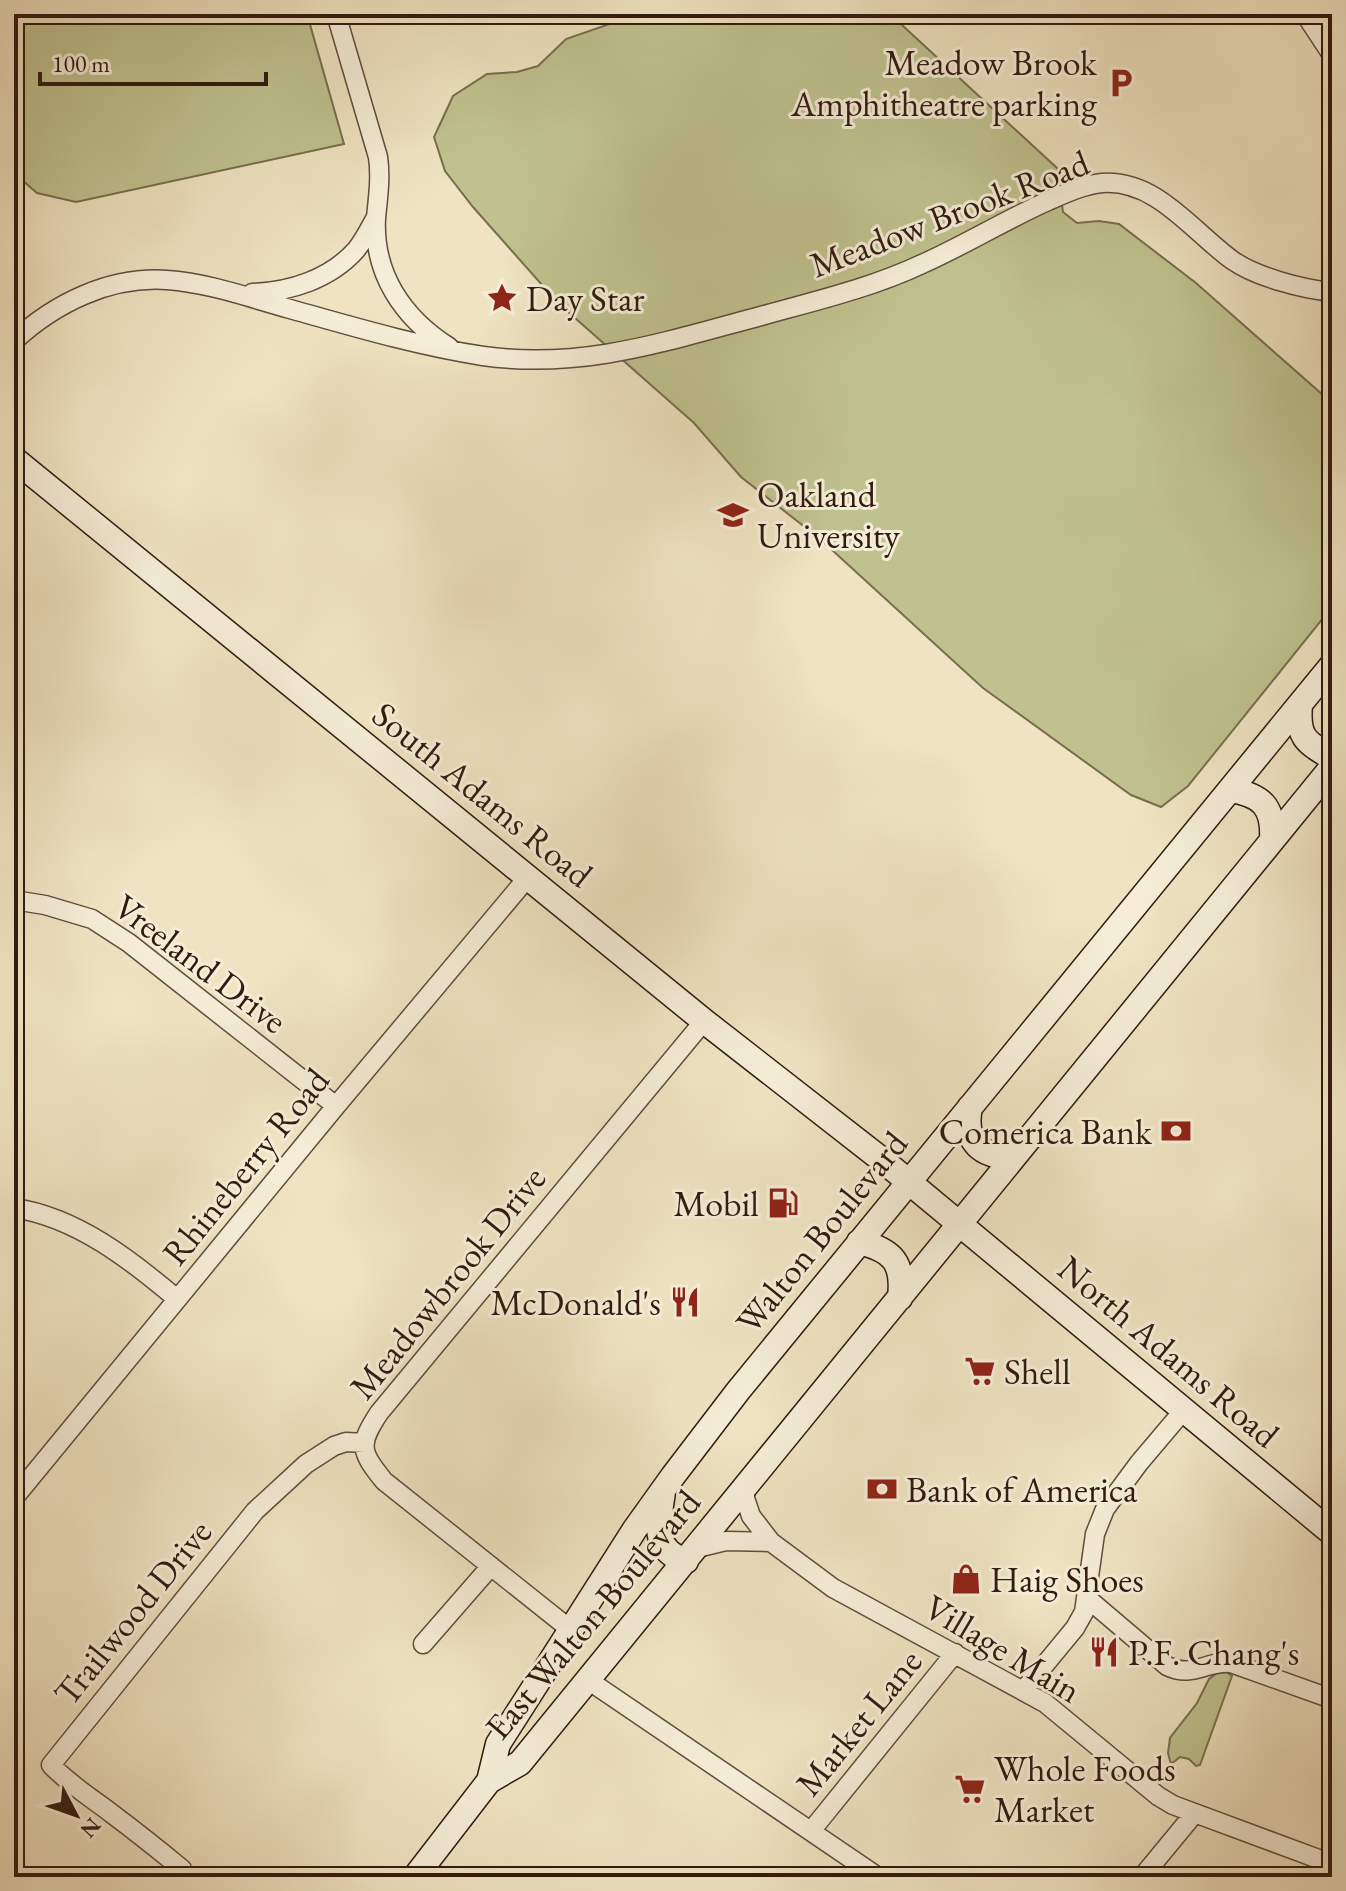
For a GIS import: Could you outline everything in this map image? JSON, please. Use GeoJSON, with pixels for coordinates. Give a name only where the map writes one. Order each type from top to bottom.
{"type":"FeatureCollection","features":[{"type":"Feature","properties":{"kind":"main road","name":"South Adams Road"},"geometry":{"type":"LineString","coordinates":[[14,459],[704,1021],[908,1182]]}},
{"type":"Feature","properties":{"kind":"main road","name":"Walton Boulevard"},"geometry":{"type":"LineString","coordinates":[[415,1877],[489,1781],[498,1744],[663,1489],[859,1242],[1332,665]]}},
{"type":"Feature","properties":{"kind":"main road"},"geometry":{"type":"LineString","coordinates":[[1300,705],[1300,728],[1305,738],[1319,752],[1332,758]]}},
{"type":"Feature","properties":{"kind":"main road"},"geometry":{"type":"LineString","coordinates":[[745,1486],[1332,767]]}},
{"type":"Feature","properties":{"kind":"main road"},"geometry":{"type":"LineString","coordinates":[[1230,790],[1249,794],[1264,804],[1271,820],[1272,840]]}},
{"type":"Feature","properties":{"kind":"main road"},"geometry":{"type":"LineString","coordinates":[[970,1107],[968,1128],[976,1144],[988,1153],[1014,1157]]}},
{"type":"Feature","properties":{"kind":"main road","name":"North Adams Road"},"geometry":{"type":"LineString","coordinates":[[908,1182],[1332,1533]]}},
{"type":"Feature","properties":{"kind":"main road"},"geometry":{"type":"LineString","coordinates":[[859,1242],[881,1249],[894,1260],[901,1277],[900,1298]]}},
{"type":"Feature","properties":{"kind":"main road","name":"East Walton Boulevard"},"geometry":{"type":"LineString","coordinates":[[489,1781],[520,1763],[745,1486]]}},
{"type":"Feature","properties":{"kind":"main road"},"geometry":{"type":"LineString","coordinates":[[663,1489],[659,1523],[661,1541],[668,1552],[692,1554]]}},
{"type":"Feature","properties":{"kind":"main road"},"geometry":{"type":"LineString","coordinates":[[544,1672],[546,1683],[554,1695],[571,1702]]}},
{"type":"Feature","properties":{"kind":"street"},"geometry":{"type":"LineString","coordinates":[[336,14],[378,157],[377,247],[387,281],[400,304],[416,321],[438,340],[459,352]]}},
{"type":"Feature","properties":{"kind":"street"},"geometry":{"type":"LineString","coordinates":[[1305,14],[1332,55]]}},
{"type":"Feature","properties":{"kind":"street","name":"Meadow Brook Road"},"geometry":{"type":"LineString","coordinates":[[14,341],[40,318],[80,297],[112,285],[165,279],[233,293],[459,352],[513,358],[600,356],[650,346],[891,277],[942,255],[1031,208],[1084,187],[1105,183],[1131,185],[1151,194],[1235,262],[1309,290],[1332,292]]}},
{"type":"Feature","properties":{"kind":"street"},"geometry":{"type":"LineString","coordinates":[[233,293],[292,288],[325,274],[356,249],[376,217]]}},
{"type":"Feature","properties":{"kind":"street","name":"Rhineberry Road"},"geometry":{"type":"LineString","coordinates":[[14,1498],[528,877]]}},
{"type":"Feature","properties":{"kind":"street","name":"Vreeland Drive"},"geometry":{"type":"LineString","coordinates":[[14,900],[45,905],[92,919],[117,935],[336,1106]]}},
{"type":"Feature","properties":{"kind":"street","name":"Meadowbrook Drive"},"geometry":{"type":"LineString","coordinates":[[571,1630],[384,1481],[364,1451],[366,1433],[379,1413],[704,1021]]}},
{"type":"Feature","properties":{"kind":"street"},"geometry":{"type":"LineString","coordinates":[[14,1208],[58,1219],[138,1266],[177,1299]]}},
{"type":"Feature","properties":{"kind":"street"},"geometry":{"type":"LineString","coordinates":[[1023,1691],[1084,1612],[1095,1534],[1105,1509],[1183,1411]]}},
{"type":"Feature","properties":{"kind":"street","name":"Trailwood Drive"},"geometry":{"type":"LineString","coordinates":[[182,1869],[51,1765],[255,1511],[306,1464],[334,1446],[346,1442],[365,1443]]}},
{"type":"Feature","properties":{"kind":"street","name":"Village Main"},"geometry":{"type":"LineString","coordinates":[[745,1486],[751,1516],[771,1542],[833,1588],[1045,1703],[1173,1805],[1332,1864]]}},
{"type":"Feature","properties":{"kind":"street"},"geometry":{"type":"LineString","coordinates":[[692,1554],[726,1541],[771,1542]]}},
{"type":"Feature","properties":{"kind":"street"},"geometry":{"type":"LineString","coordinates":[[423,1644],[491,1566]]}},
{"type":"Feature","properties":{"kind":"street"},"geometry":{"type":"LineString","coordinates":[[1087,1598],[1167,1666],[1177,1671],[1195,1671],[1214,1664],[1231,1663],[1332,1699]]}},
{"type":"Feature","properties":{"kind":"street","name":"Market Lane"},"geometry":{"type":"LineString","coordinates":[[811,1831],[955,1653]]}},
{"type":"Feature","properties":{"kind":"street"},"geometry":{"type":"LineString","coordinates":[[588,1680],[878,1877]]}},
{"type":"Feature","properties":{"kind":"street"},"geometry":{"type":"LineString","coordinates":[[1142,1877],[1194,1814]]}},
{"type":"Feature","properties":{"kind":"green space"},"geometry":{"type":"Polygon","coordinates":[[[14,14],[307,14],[344,144],[76,202],[37,193],[14,173],[14,14]]]}},
{"type":"Feature","properties":{"kind":"green space"},"geometry":{"type":"Polygon","coordinates":[[[638,14],[890,14],[1057,168],[1063,212],[1077,223],[1099,221],[1119,224],[1196,283],[1332,403],[1332,607],[1188,786],[1161,807],[1131,795],[983,688],[820,539],[741,477],[694,423],[558,303],[445,171],[434,137],[453,96],[487,74],[517,72],[538,66],[566,39],[638,14]]]}},
{"type":"Feature","properties":{"kind":"green space"},"geometry":{"type":"Polygon","coordinates":[[[1226,1672],[1232,1676],[1200,1765],[1196,1766],[1189,1759],[1180,1757],[1171,1764],[1168,1753],[1170,1738],[1197,1703],[1209,1679],[1217,1673],[1226,1672]]]}},
{"type":"Feature","properties":{"kind":"place","name":"Meadow Brook Amphitheatre parking"},"geometry":{"type":"Point","coordinates":[1121,83]}},
{"type":"Feature","properties":{"kind":"place","name":"Day Star"},"geometry":{"type":"Point","coordinates":[502,298]}},
{"type":"Feature","properties":{"kind":"place","name":"Oakland University"},"geometry":{"type":"Point","coordinates":[733,515]}},
{"type":"Feature","properties":{"kind":"place","name":"Comerica Bank"},"geometry":{"type":"Point","coordinates":[1176,1131]}},
{"type":"Feature","properties":{"kind":"place","name":"Mobil"},"geometry":{"type":"Point","coordinates":[783,1203]}},
{"type":"Feature","properties":{"kind":"place","name":"McDonald's"},"geometry":{"type":"Point","coordinates":[685,1302]}},
{"type":"Feature","properties":{"kind":"place","name":"Shell"},"geometry":{"type":"Point","coordinates":[980,1371]}},
{"type":"Feature","properties":{"kind":"place","name":"Bank of America"},"geometry":{"type":"Point","coordinates":[882,1489]}},
{"type":"Feature","properties":{"kind":"place","name":"Haig Shoes"},"geometry":{"type":"Point","coordinates":[966,1579]}},
{"type":"Feature","properties":{"kind":"place","name":"P.F. Chang's"},"geometry":{"type":"Point","coordinates":[1104,1652]}},
{"type":"Feature","properties":{"kind":"place","name":"Whole Foods Market"},"geometry":{"type":"Point","coordinates":[970,1789]}}]}
